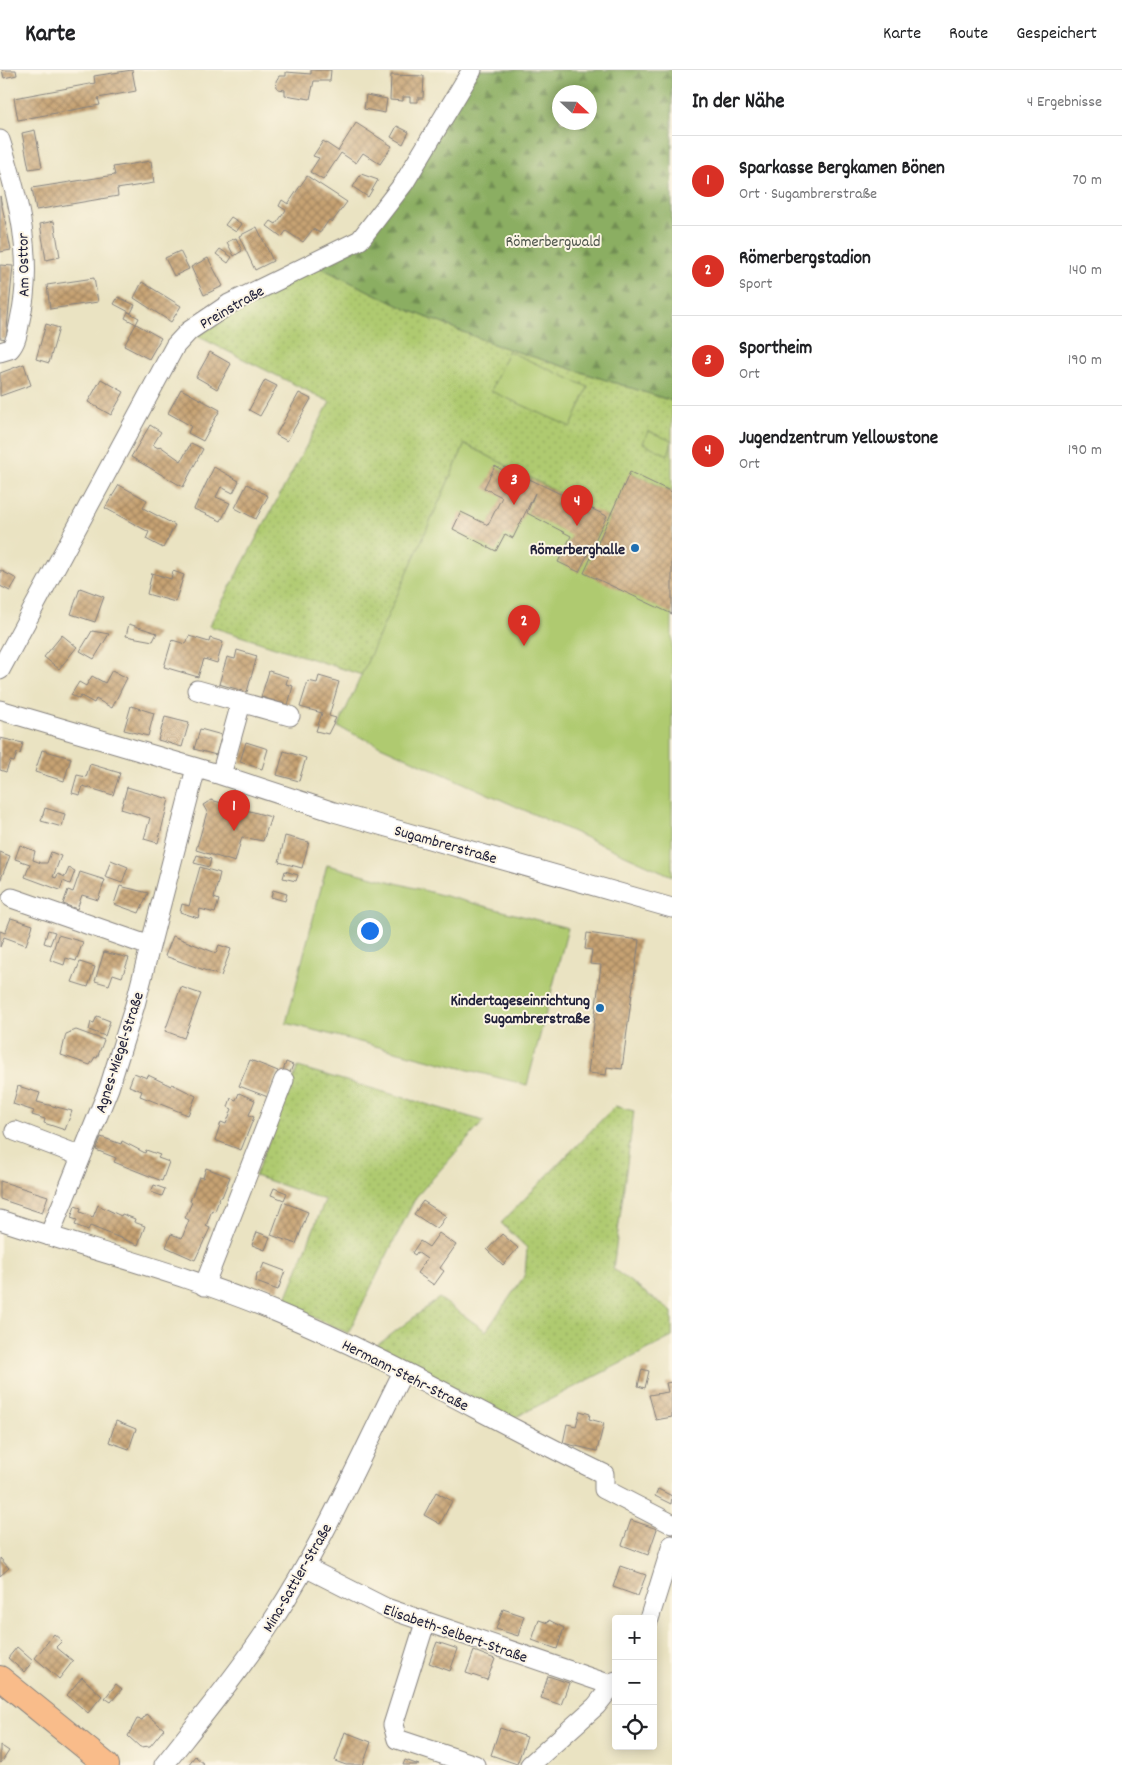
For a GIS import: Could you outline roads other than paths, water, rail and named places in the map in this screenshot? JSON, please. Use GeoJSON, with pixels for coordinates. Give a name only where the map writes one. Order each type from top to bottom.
{"type":"FeatureCollection","features":[{"type":"Feature","properties":{"kind":"main road"},"geometry":{"type":"LineString","coordinates":[[0,1678],[107,1765]]}},
{"type":"Feature","properties":{"kind":"street","name":"Preinstraße"},"geometry":{"type":"LineString","coordinates":[[0,670],[176,346],[189,331],[229,304],[360,240],[404,183],[472,70]]}},
{"type":"Feature","properties":{"kind":"street","name":"Am Osttor"},"geometry":{"type":"LineString","coordinates":[[0,140],[19,210],[26,268],[24,298],[16,341],[10,349],[0,352]]}},
{"type":"Feature","properties":{"kind":"street"},"geometry":{"type":"LineString","coordinates":[[197,690],[290,716]]}},
{"type":"Feature","properties":{"kind":"street"},"geometry":{"type":"LineString","coordinates":[[221,775],[241,702]]}},
{"type":"Feature","properties":{"kind":"street","name":"Sugambrerstraße"},"geometry":{"type":"LineString","coordinates":[[0,710],[221,775],[334,812],[672,908]]}},
{"type":"Feature","properties":{"kind":"street","name":"Agnes-Miegel-Straße"},"geometry":{"type":"LineString","coordinates":[[49,1236],[109,1088],[150,946],[196,768]]}},
{"type":"Feature","properties":{"kind":"street"},"geometry":{"type":"LineString","coordinates":[[12,898],[150,946]]}},
{"type":"Feature","properties":{"kind":"street"},"geometry":{"type":"LineString","coordinates":[[204,1286],[284,1080]]}},
{"type":"Feature","properties":{"kind":"street"},"geometry":{"type":"LineString","coordinates":[[15,1131],[82,1156]]}},
{"type":"Feature","properties":{"kind":"street","name":"Hermann-Stehr-Straße"},"geometry":{"type":"LineString","coordinates":[[0,1220],[278,1312],[358,1348],[552,1450],[604,1474],[604,1489],[672,1524]]}},
{"type":"Feature","properties":{"kind":"street","name":"Mina-Sattler-Straße"},"geometry":{"type":"LineString","coordinates":[[164,1765],[239,1669],[273,1620],[305,1567],[402,1372]]}},
{"type":"Feature","properties":{"kind":"street"},"geometry":{"type":"LineString","coordinates":[[650,1615],[672,1545]]}},
{"type":"Feature","properties":{"kind":"street","name":"Elisabeth-Selbert-Straße"},"geometry":{"type":"LineString","coordinates":[[305,1567],[386,1608],[425,1623],[612,1683]]}},
{"type":"Feature","properties":{"kind":"street"},"geometry":{"type":"LineString","coordinates":[[425,1623],[393,1725],[398,1739],[475,1765]]}},
{"type":"Feature","properties":{"kind":"street"},"geometry":{"type":"LineString","coordinates":[[530,1765],[596,1706],[612,1684]]}},
{"type":"Feature","properties":{"kind":"place","name":"Sportheim"},"geometry":{"type":"Point","coordinates":[514,505]}},
{"type":"Feature","properties":{"kind":"place","name":"Jugendzentrum Yellowstone"},"geometry":{"type":"Point","coordinates":[577,526]}},
{"type":"Feature","properties":{"kind":"place","name":"Römerberghalle"},"geometry":{"type":"Point","coordinates":[635,548]}},
{"type":"Feature","properties":{"kind":"place","name":"Römerbergstadion"},"geometry":{"type":"Point","coordinates":[524,646]}},
{"type":"Feature","properties":{"kind":"place","name":"Sparkasse Bergkamen Bönen"},"geometry":{"type":"Point","coordinates":[234,831]}},
{"type":"Feature","properties":{"kind":"place","name":"Kindertageseinrichtung Sugambrerstraße"},"geometry":{"type":"Point","coordinates":[600,1008]}},
{"type":"Feature","properties":{"kind":"park label","name":"Römerbergwald"},"geometry":{"type":"Point","coordinates":[553,240]}}]}
